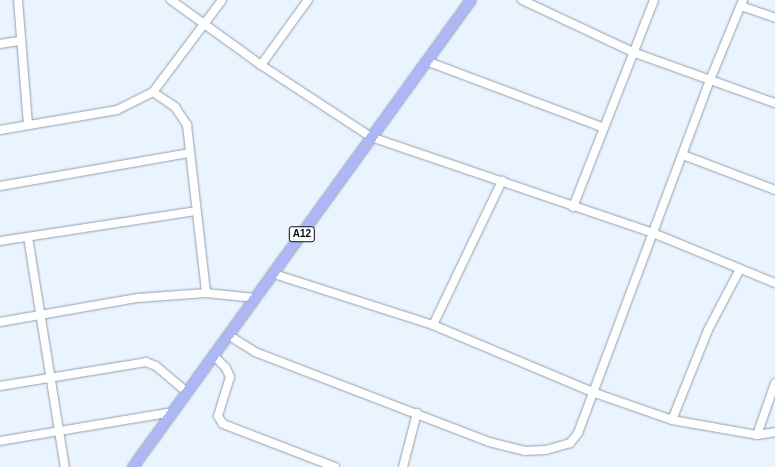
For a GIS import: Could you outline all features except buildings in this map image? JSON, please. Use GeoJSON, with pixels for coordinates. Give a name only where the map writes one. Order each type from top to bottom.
{"type":"FeatureCollection","features":[{"type":"Feature","properties":{"kind":"main road","name":"A12"},"geometry":{"type":"LineString","coordinates":[[133,467],[274,274],[426,60],[471,0]]}},
{"type":"Feature","properties":{"kind":"street"},"geometry":{"type":"LineString","coordinates":[[18,0],[19,41],[28,126]]}},
{"type":"Feature","properties":{"kind":"street"},"geometry":{"type":"LineString","coordinates":[[171,0],[261,65],[371,137],[653,233],[775,283]]}},
{"type":"Feature","properties":{"kind":"street"},"geometry":{"type":"LineString","coordinates":[[0,130],[117,110],[153,92],[205,25],[222,0]]}},
{"type":"Feature","properties":{"kind":"street"},"geometry":{"type":"LineString","coordinates":[[261,65],[308,0]]}},
{"type":"Feature","properties":{"kind":"street"},"geometry":{"type":"LineString","coordinates":[[522,0],[635,53],[775,103]]}},
{"type":"Feature","properties":{"kind":"street"},"geometry":{"type":"LineString","coordinates":[[573,207],[635,53],[654,0]]}},
{"type":"Feature","properties":{"kind":"street"},"geometry":{"type":"LineString","coordinates":[[228,335],[255,352],[417,413],[489,442],[525,451],[546,450],[570,443],[578,433],[592,392],[683,155],[710,80],[742,3],[775,18]]}},
{"type":"Feature","properties":{"kind":"street"},"geometry":{"type":"LineString","coordinates":[[0,44],[19,41]]}},
{"type":"Feature","properties":{"kind":"street"},"geometry":{"type":"LineString","coordinates":[[426,60],[604,128]]}},
{"type":"Feature","properties":{"kind":"street"},"geometry":{"type":"LineString","coordinates":[[153,92],[175,107],[187,124],[195,211],[206,293]]}},
{"type":"Feature","properties":{"kind":"street"},"geometry":{"type":"LineString","coordinates":[[0,186],[190,153]]}},
{"type":"Feature","properties":{"kind":"street"},"geometry":{"type":"LineString","coordinates":[[683,155],[775,190]]}},
{"type":"Feature","properties":{"kind":"street"},"geometry":{"type":"LineString","coordinates":[[433,326],[502,181]]}},
{"type":"Feature","properties":{"kind":"street"},"geometry":{"type":"LineString","coordinates":[[0,241],[195,211]]}},
{"type":"Feature","properties":{"kind":"street"},"geometry":{"type":"LineString","coordinates":[[28,237],[61,431],[65,467]]}},
{"type":"Feature","properties":{"kind":"street"},"geometry":{"type":"LineString","coordinates":[[672,420],[708,330],[740,269]]}},
{"type":"Feature","properties":{"kind":"street"},"geometry":{"type":"LineString","coordinates":[[274,274],[433,326],[592,392],[672,420],[756,435],[775,432]]}},
{"type":"Feature","properties":{"kind":"street"},"geometry":{"type":"LineString","coordinates":[[0,322],[138,298],[206,293],[256,298]]}},
{"type":"Feature","properties":{"kind":"street"},"geometry":{"type":"LineString","coordinates":[[214,356],[226,368],[230,377],[218,416],[223,424],[335,467]]}},
{"type":"Feature","properties":{"kind":"street"},"geometry":{"type":"LineString","coordinates":[[0,386],[146,362],[156,366],[188,392]]}},
{"type":"Feature","properties":{"kind":"street"},"geometry":{"type":"LineString","coordinates":[[756,435],[775,383]]}},
{"type":"Feature","properties":{"kind":"street"},"geometry":{"type":"LineString","coordinates":[[0,441],[174,412]]}},
{"type":"Feature","properties":{"kind":"street"},"geometry":{"type":"LineString","coordinates":[[403,467],[417,413]]}}]}
